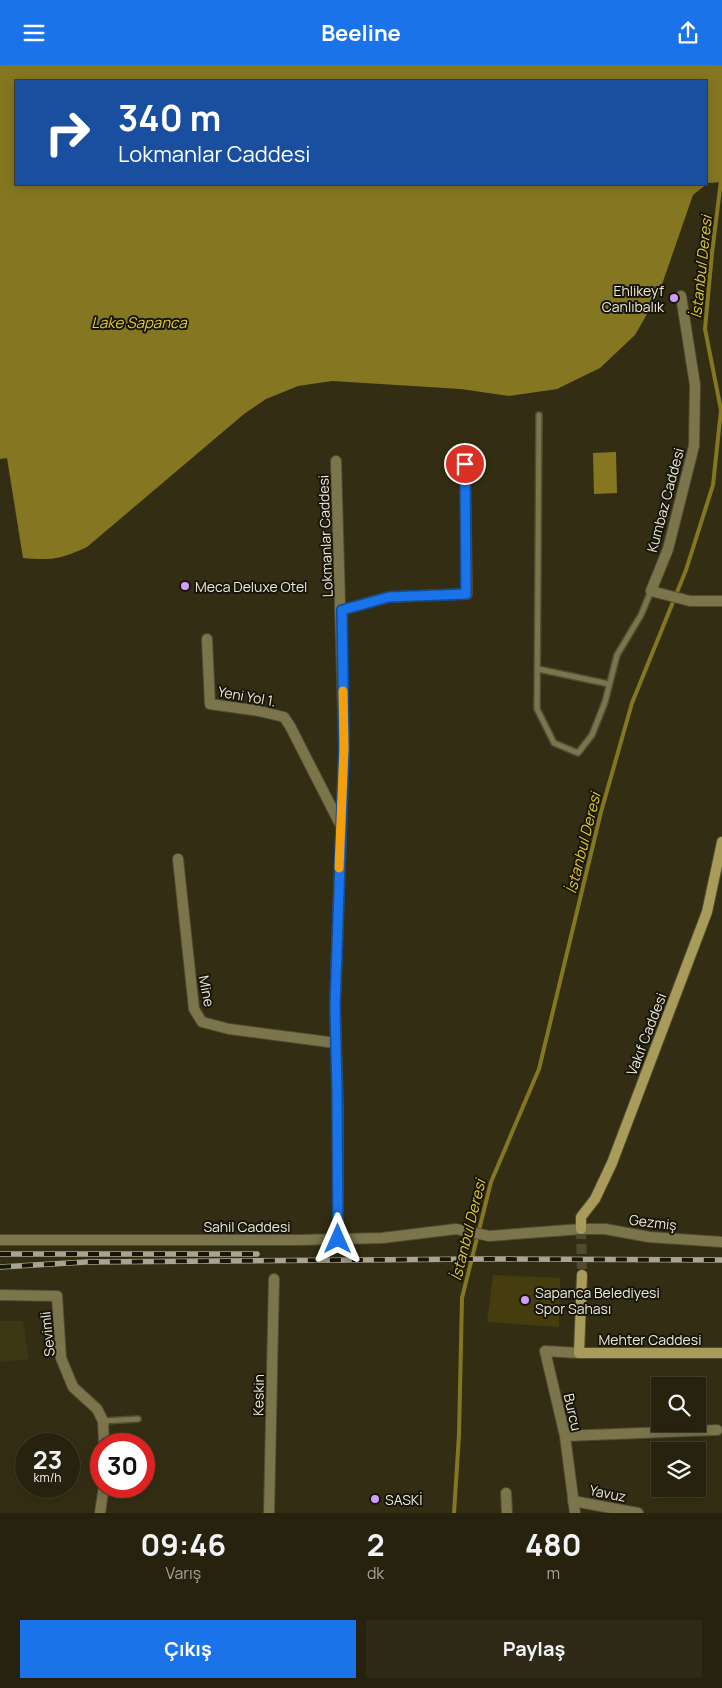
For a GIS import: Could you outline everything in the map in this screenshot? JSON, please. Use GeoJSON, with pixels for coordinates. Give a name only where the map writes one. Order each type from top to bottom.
{"type":"FeatureCollection","features":[{"type":"Feature","properties":{"kind":"street","name":"Kumbaz Caddesi"},"geometry":{"type":"LineString","coordinates":[[650,591],[668,549],[694,446],[695,385],[681,295]]}},
{"type":"Feature","properties":{"kind":"street","name":"Lokmanlar Caddesi"},"geometry":{"type":"LineString","coordinates":[[336,461],[342,610],[344,748],[335,1006],[338,1239]]}},
{"type":"Feature","properties":{"kind":"street","name":"Lokmanlar Caddesi"},"geometry":{"type":"LineString","coordinates":[[342,610],[389,597],[466,594],[465,464]]}},
{"type":"Feature","properties":{"kind":"street"},"geometry":{"type":"LineString","coordinates":[[650,591],[690,601],[722,601]]}},
{"type":"Feature","properties":{"kind":"street","name":"Yeni Yol 1."},"geometry":{"type":"LineString","coordinates":[[207,639],[210,704],[259,711],[284,717],[341,824]]}},
{"type":"Feature","properties":{"kind":"street","name":"Vakıf Caddesi"},"geometry":{"type":"LineString","coordinates":[[581,1229],[581,1217],[595,1199],[612,1163],[707,912],[722,842]]}},
{"type":"Feature","properties":{"kind":"street","name":"Mine"},"geometry":{"type":"LineString","coordinates":[[178,859],[194,1009],[202,1022],[228,1029],[336,1043]]}},
{"type":"Feature","properties":{"kind":"street","name":"Sahil Caddesi"},"geometry":{"type":"LineString","coordinates":[[0,1241],[382,1238],[456,1229],[489,1237],[581,1229]]}},
{"type":"Feature","properties":{"kind":"street","name":"Gezmiş"},"geometry":{"type":"LineString","coordinates":[[581,1229],[605,1229],[649,1237],[722,1242]]}},
{"type":"Feature","properties":{"kind":"street"},"geometry":{"type":"LineString","coordinates":[[579,1353],[582,1275]]}},
{"type":"Feature","properties":{"kind":"street","name":"Keskin"},"geometry":{"type":"LineString","coordinates":[[269,1513],[274,1279]]}},
{"type":"Feature","properties":{"kind":"street","name":"Sevimli"},"geometry":{"type":"LineString","coordinates":[[0,1295],[57,1296],[62,1358],[73,1387],[97,1409],[103,1421]]}},
{"type":"Feature","properties":{"kind":"street","name":"Burcu"},"geometry":{"type":"LineString","coordinates":[[575,1513],[565,1436],[545,1351],[579,1353]]}},
{"type":"Feature","properties":{"kind":"street","name":"Mehter Caddesi"},"geometry":{"type":"LineString","coordinates":[[579,1353],[722,1353]]}},
{"type":"Feature","properties":{"kind":"street"},"geometry":{"type":"LineString","coordinates":[[103,1421],[104,1433]]}},
{"type":"Feature","properties":{"kind":"street"},"geometry":{"type":"LineString","coordinates":[[565,1436],[716,1430]]}},
{"type":"Feature","properties":{"kind":"street"},"geometry":{"type":"LineString","coordinates":[[506,1493],[507,1513]]}},
{"type":"Feature","properties":{"kind":"street"},"geometry":{"type":"LineString","coordinates":[[100,1513],[102,1498]]}},
{"type":"Feature","properties":{"kind":"street","name":"Yavuz"},"geometry":{"type":"LineString","coordinates":[[573,1501],[638,1513]]}},
{"type":"Feature","properties":{"kind":"lane"},"geometry":{"type":"LineString","coordinates":[[538,415],[537,709],[554,743],[578,753],[592,735],[605,702],[617,655],[641,615],[650,591]]}},
{"type":"Feature","properties":{"kind":"lane"},"geometry":{"type":"LineString","coordinates":[[538,669],[609,685]]}},
{"type":"Feature","properties":{"kind":"lane"},"geometry":{"type":"LineString","coordinates":[[103,1421],[138,1419]]}},
{"type":"Feature","properties":{"kind":"shaded area","name":"Sapanca Belediyesi Spor Sahası"},"geometry":{"type":"Polygon","coordinates":[[[493,1275],[560,1278],[559,1327],[487,1322],[493,1275]]]}},
{"type":"Feature","properties":{"kind":"shaded area"},"geometry":{"type":"Polygon","coordinates":[[[0,1321],[23,1321],[29,1359],[0,1362],[0,1321]]]}},
{"type":"Feature","properties":{"kind":"water","name":"Lake Sapanca"},"geometry":{"type":"Polygon","coordinates":[[[0,65],[722,65],[722,182],[707,184],[707,80],[15,80],[15,185],[706,185],[693,195],[659,293],[635,335],[600,368],[557,389],[509,396],[461,389],[332,381],[298,386],[266,399],[244,414],[87,547],[55,558],[23,558],[7,458],[0,459],[0,65]]]}},
{"type":"Feature","properties":{"kind":"water"},"geometry":{"type":"Polygon","coordinates":[[[616,452],[617,493],[594,494],[593,453],[616,452]]]}},
{"type":"Feature","properties":{"kind":"waterway","name":"İstanbul Deresi"},"geometry":{"type":"LineString","coordinates":[[454,1513],[459,1435],[462,1298],[491,1182],[539,1069],[601,812],[632,703],[686,570],[713,485],[721,410],[705,329],[721,181]]}},
{"type":"Feature","properties":{"kind":"tunnel"},"geometry":{"type":"LineString","coordinates":[[581,1229],[582,1275]]}},
{"type":"Feature","properties":{"kind":"railway"},"geometry":{"type":"LineString","coordinates":[[0,1254],[257,1254]]}},
{"type":"Feature","properties":{"kind":"railway"},"geometry":{"type":"LineString","coordinates":[[0,1267],[86,1262],[487,1259],[722,1260]]}},
{"type":"Feature","properties":{"kind":"slow traffic"},"geometry":{"type":"LineString","coordinates":[[339,868],[344,748],[343,691]]}},
{"type":"Feature","properties":{"kind":"place","name":"Ehlikeyf Canlıbalık"},"geometry":{"type":"Point","coordinates":[674,298]}},
{"type":"Feature","properties":{"kind":"place","name":"Meca Deluxe Otel"},"geometry":{"type":"Point","coordinates":[185,586]}},
{"type":"Feature","properties":{"kind":"place","name":"Sapanca Belediyesi Spor Sahası"},"geometry":{"type":"Point","coordinates":[525,1300]}},
{"type":"Feature","properties":{"kind":"place","name":"SASKİ"},"geometry":{"type":"Point","coordinates":[375,1499]}},
{"type":"Feature","properties":{"kind":"route"},"geometry":{"type":"LineString","coordinates":[[338,1239],[335,1006],[344,748],[342,610],[389,597],[466,594],[465,464]]}}]}
